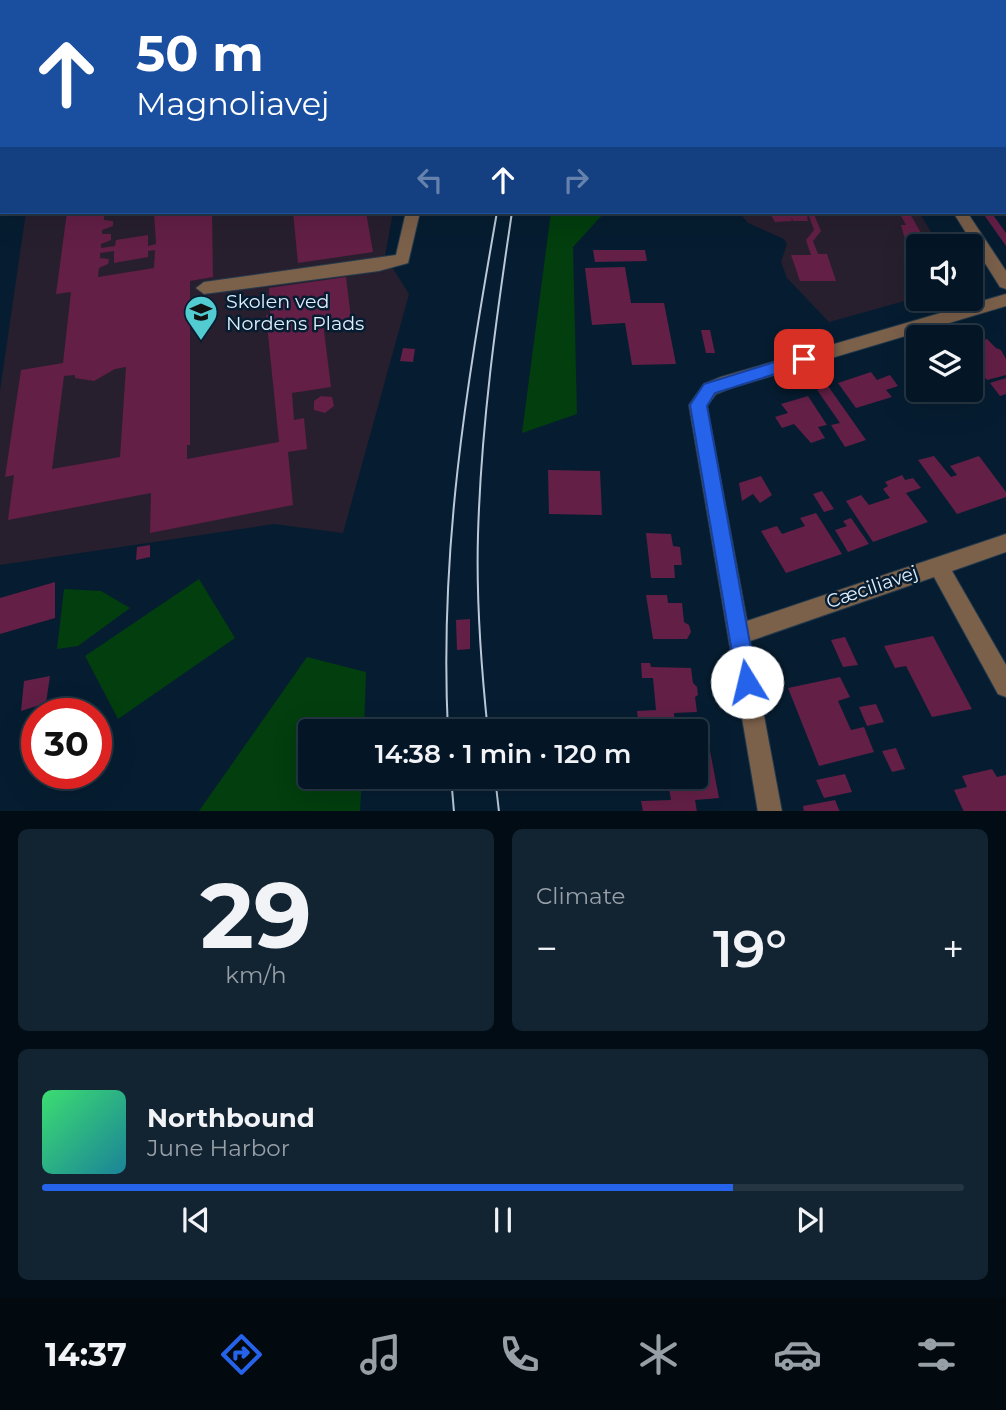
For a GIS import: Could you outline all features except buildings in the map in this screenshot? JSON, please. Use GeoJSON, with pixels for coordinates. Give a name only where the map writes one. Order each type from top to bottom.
{"type":"FeatureCollection","features":[{"type":"Feature","properties":{"kind":"street"},"geometry":{"type":"LineString","coordinates":[[204,288],[379,265],[403,259],[413,214]]}},
{"type":"Feature","properties":{"kind":"street"},"geometry":{"type":"LineString","coordinates":[[961,214],[1006,283]]}},
{"type":"Feature","properties":{"kind":"street"},"geometry":{"type":"LineString","coordinates":[[770,811],[698,405],[710,389],[1006,300]]}},
{"type":"Feature","properties":{"kind":"street","name":"Cæciliavej"},"geometry":{"type":"LineString","coordinates":[[739,634],[1006,543]]}},
{"type":"Feature","properties":{"kind":"street"},"geometry":{"type":"LineString","coordinates":[[937,565],[1006,686]]}},
{"type":"Feature","properties":{"kind":"shaded area","name":"Skolen ved Nordens Plads"},"geometry":{"type":"Polygon","coordinates":[[[26,214],[393,214],[385,256],[409,294],[343,533],[274,524],[0,565],[0,391],[26,214]]]}},
{"type":"Feature","properties":{"kind":"shaded area"},"geometry":{"type":"Polygon","coordinates":[[[741,214],[920,214],[932,234],[906,234],[906,301],[829,322],[787,278],[781,262],[787,244],[784,239],[748,223],[741,214]]]}},
{"type":"Feature","properties":{"kind":"green space"},"geometry":{"type":"Polygon","coordinates":[[[551,214],[603,214],[573,247],[577,414],[522,433],[551,214]]]}},
{"type":"Feature","properties":{"kind":"green space"},"geometry":{"type":"Polygon","coordinates":[[[199,579],[235,638],[118,719],[112,708],[112,698],[107,698],[85,656],[199,579]]]}},
{"type":"Feature","properties":{"kind":"green space"},"geometry":{"type":"Polygon","coordinates":[[[64,589],[101,591],[130,608],[78,646],[57,649],[64,589]]]}},
{"type":"Feature","properties":{"kind":"green space"},"geometry":{"type":"Polygon","coordinates":[[[307,657],[366,672],[364,719],[298,719],[298,789],[361,789],[360,811],[199,811],[307,657]]]}},
{"type":"Feature","properties":{"kind":"tram line"},"geometry":{"type":"LineString","coordinates":[[448,719],[446,665],[451,535],[475,342],[497,214]]}},
{"type":"Feature","properties":{"kind":"tram line"},"geometry":{"type":"LineString","coordinates":[[487,719],[478,609],[482,454],[512,214]]}},
{"type":"Feature","properties":{"kind":"tram line"},"geometry":{"type":"LineString","coordinates":[[452,789],[454,811]]}},
{"type":"Feature","properties":{"kind":"tram line"},"geometry":{"type":"LineString","coordinates":[[496,789],[499,811]]}},
{"type":"Feature","properties":{"kind":"place","name":"Skolen ved Nordens Plads"},"geometry":{"type":"Point","coordinates":[201,342]}},
{"type":"Feature","properties":{"kind":"route"},"geometry":{"type":"LineString","coordinates":[[747,682],[698,405],[710,389],[804,359]]}}]}
